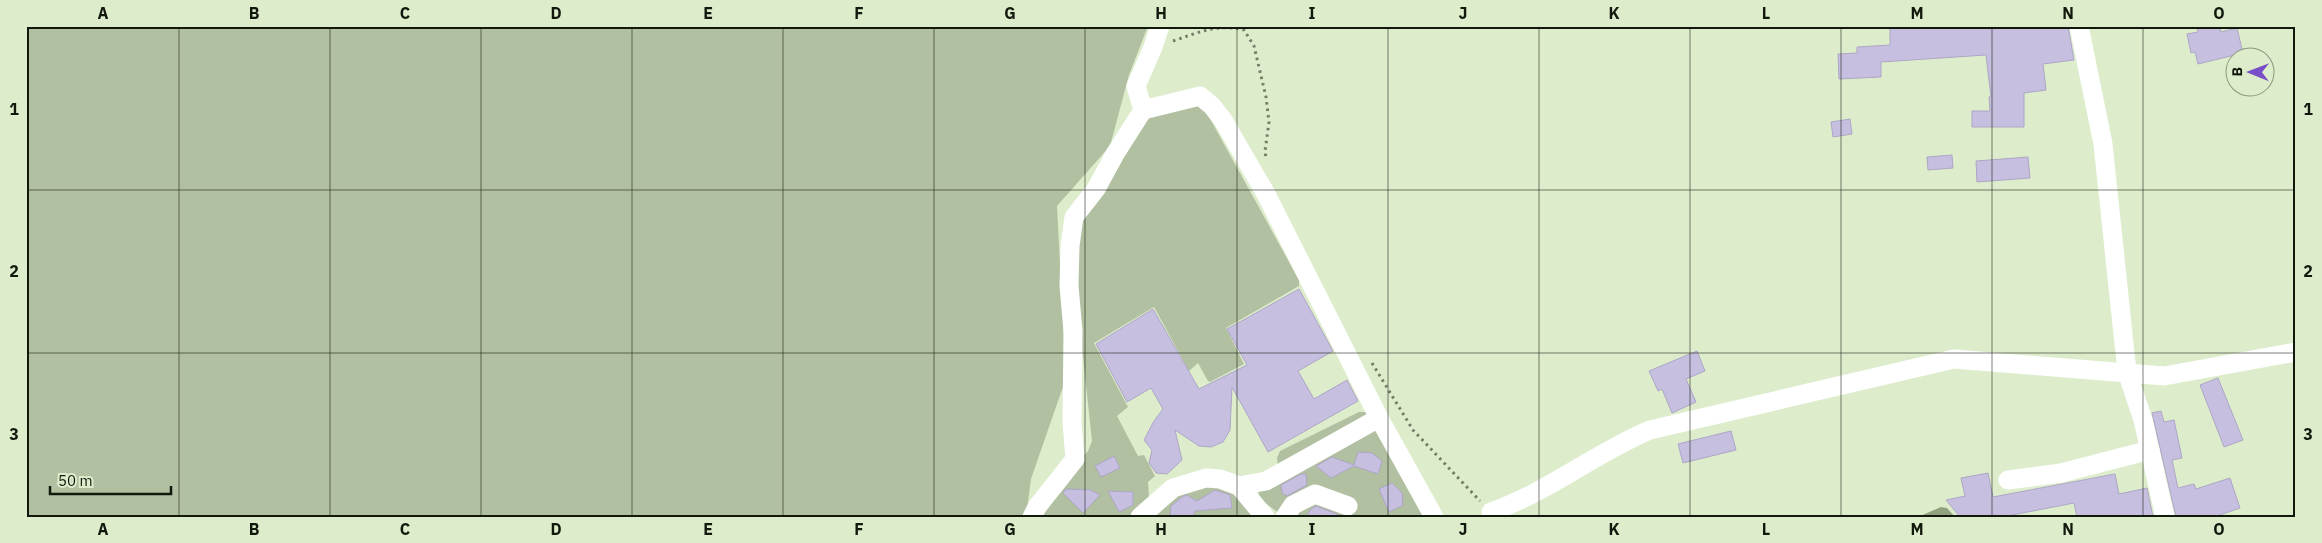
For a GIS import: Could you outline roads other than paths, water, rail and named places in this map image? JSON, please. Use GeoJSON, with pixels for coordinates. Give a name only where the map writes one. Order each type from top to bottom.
{"type":"FeatureCollection","features":[{"type":"Feature","properties":{"kind":"street"},"geometry":{"type":"LineString","coordinates":[[1143,110],[1136,86],[1160,26]]}},
{"type":"Feature","properties":{"kind":"street"},"geometry":{"type":"LineString","coordinates":[[2079,26],[2104,144],[2127,372],[2150,450],[2165,517]]}},
{"type":"Feature","properties":{"kind":"street"},"geometry":{"type":"LineString","coordinates":[[1032,517],[1037,506],[1075,459],[1072,422],[1073,331],[1069,286],[1070,246],[1074,217],[1096,190],[1115,154],[1143,110],[1200,96],[1212,106],[1223,120],[1266,194],[1379,418],[1434,517]]}},
{"type":"Feature","properties":{"kind":"street"},"geometry":{"type":"LineString","coordinates":[[1491,512],[1519,502],[1626,440],[1650,430],[1954,359],[2164,376],[2296,352]]}},
{"type":"Feature","properties":{"kind":"street"},"geometry":{"type":"LineString","coordinates":[[1140,517],[1173,488],[1188,482],[1206,478],[1220,479],[1239,486],[1266,481],[1379,418]]}},
{"type":"Feature","properties":{"kind":"street"},"geometry":{"type":"LineString","coordinates":[[2008,480],[2061,473],[2150,450]]}},
{"type":"Feature","properties":{"kind":"street"},"geometry":{"type":"LineString","coordinates":[[1239,486],[1256,514]]}},
{"type":"Feature","properties":{"kind":"street"},"geometry":{"type":"LineString","coordinates":[[1285,517],[1293,505],[1301,499],[1315,494],[1348,506]]}}]}
